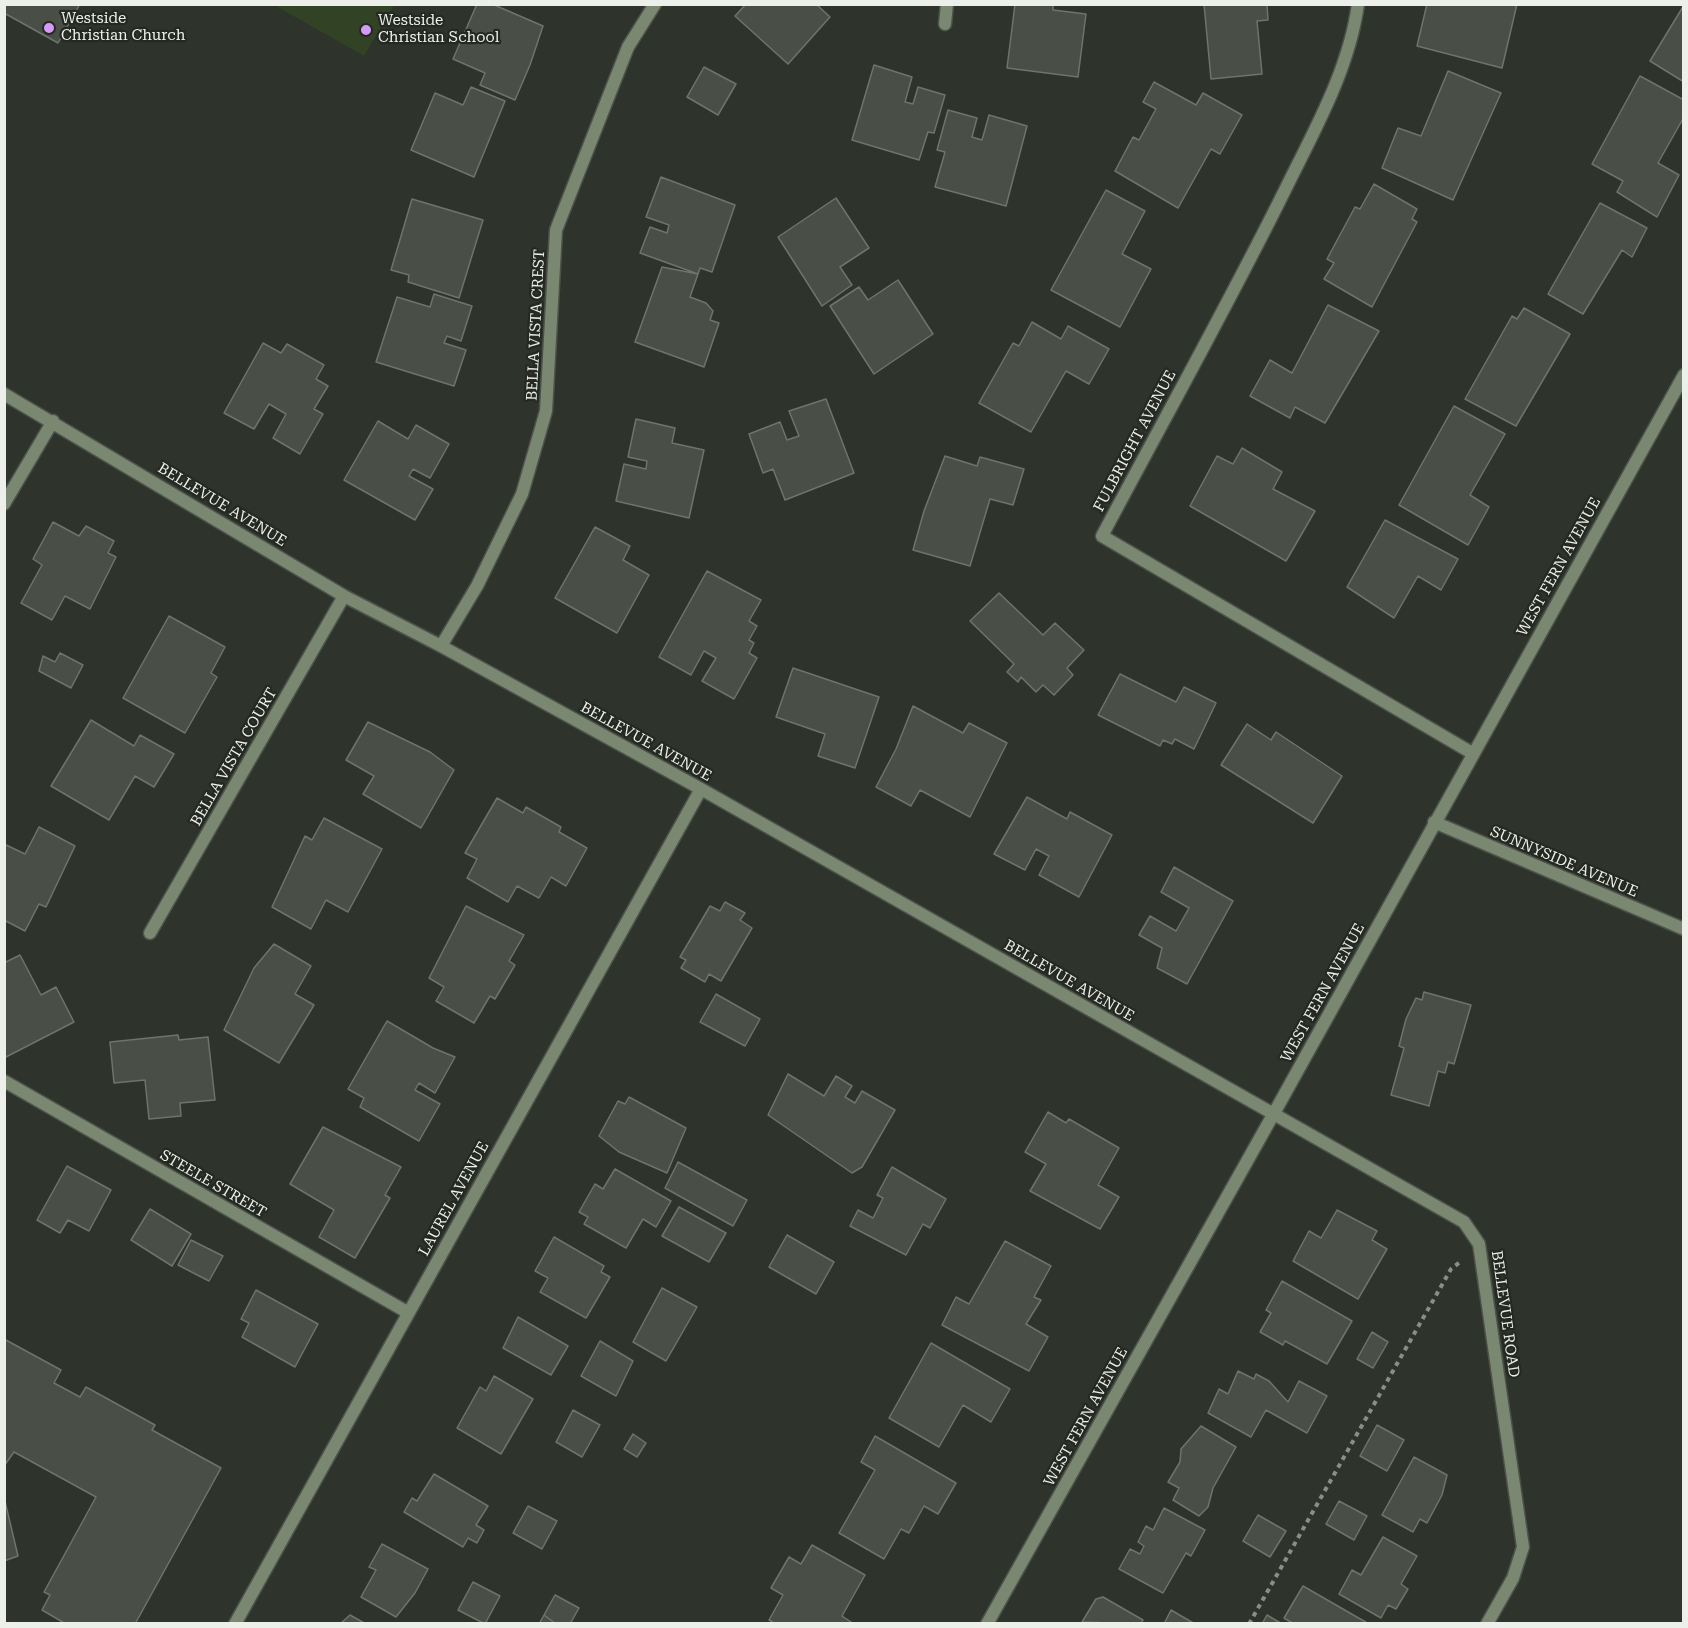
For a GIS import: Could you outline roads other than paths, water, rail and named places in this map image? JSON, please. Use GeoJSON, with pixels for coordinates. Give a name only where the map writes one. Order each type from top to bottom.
{"type":"FeatureCollection","features":[{"type":"Feature","properties":{"kind":"street","name":"BELLA VISTA CREST"},"geometry":{"type":"LineString","coordinates":[[441,646],[477,586],[522,494],[546,411],[556,230],[628,47],[655,4]]}},
{"type":"Feature","properties":{"kind":"street"},"geometry":{"type":"LineString","coordinates":[[945,24],[947,4]]}},
{"type":"Feature","properties":{"kind":"street","name":"FULBRIGHT AVENUE"},"geometry":{"type":"LineString","coordinates":[[1358,4],[1354,30],[1326,106],[1259,242],[1102,536],[1472,753]]}},
{"type":"Feature","properties":{"kind":"street","name":"WEST FERN AVENUE"},"geometry":{"type":"LineString","coordinates":[[987,1623],[1273,1115],[1683,375]]}},
{"type":"Feature","properties":{"kind":"street","name":"BELLEVUE AVENUE"},"geometry":{"type":"LineString","coordinates":[[4,394],[53,421],[344,596],[441,646],[701,789],[1273,1115]]}},
{"type":"Feature","properties":{"kind":"street"},"geometry":{"type":"LineString","coordinates":[[4,504],[53,421]]}},
{"type":"Feature","properties":{"kind":"street","name":"BELLA VISTA COURT"},"geometry":{"type":"LineString","coordinates":[[150,933],[344,596]]}},
{"type":"Feature","properties":{"kind":"street","name":"LAUREL AVENUE"},"geometry":{"type":"LineString","coordinates":[[235,1623],[701,789]]}},
{"type":"Feature","properties":{"kind":"street","name":"SUNNYSIDE AVENUE"},"geometry":{"type":"LineString","coordinates":[[1434,822],[1683,929]]}},
{"type":"Feature","properties":{"kind":"street","name":"STEELE STREET"},"geometry":{"type":"LineString","coordinates":[[4,1081],[407,1312]]}},
{"type":"Feature","properties":{"kind":"street","name":"BELLEVUE ROAD"},"geometry":{"type":"LineString","coordinates":[[1273,1115],[1464,1222],[1479,1244],[1523,1547],[1513,1578],[1487,1623]]}},
{"type":"Feature","properties":{"kind":"place","name":"Westside Christian Church"},"geometry":{"type":"Point","coordinates":[49,28]}},
{"type":"Feature","properties":{"kind":"place","name":"Westside Christian School"},"geometry":{"type":"Point","coordinates":[366,30]}}]}
